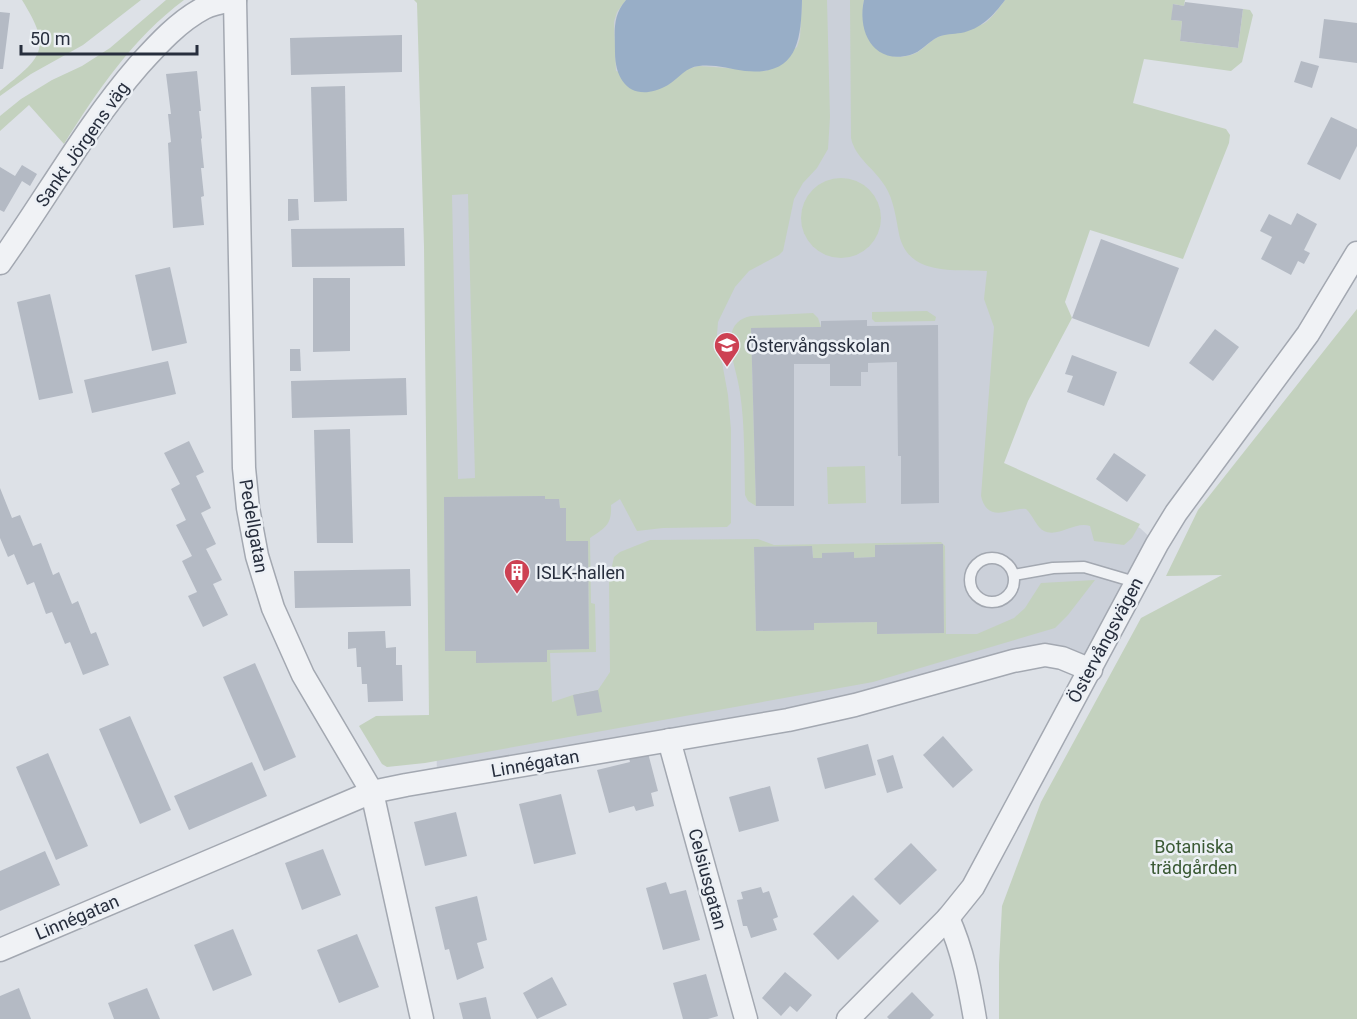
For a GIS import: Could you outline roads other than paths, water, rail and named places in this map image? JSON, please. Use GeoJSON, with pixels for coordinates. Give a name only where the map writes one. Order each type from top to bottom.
{"type":"FeatureCollection","features":[{"type":"Feature","properties":{"kind":"street","name":"Sankt Jörgens väg"},"geometry":{"type":"LineString","coordinates":[[0,263],[114,94],[153,50],[174,30],[204,8],[235,0]]}},
{"type":"Feature","properties":{"kind":"street","name":"Pedellgatan"},"geometry":{"type":"LineString","coordinates":[[235,0],[244,456],[252,534],[266,590],[303,675],[372,792],[422,1019]]}},
{"type":"Feature","properties":{"kind":"street","name":"Östervångsvägen"},"geometry":{"type":"LineString","coordinates":[[848,1019],[948,918],[973,887],[1135,582],[1176,513],[1308,334],[1357,253]]}},
{"type":"Feature","properties":{"kind":"street","name":"Linnégatan"},"geometry":{"type":"LineString","coordinates":[[0,950],[372,792],[788,720],[1013,661],[1045,655],[1062,658],[1090,670]]}},
{"type":"Feature","properties":{"kind":"street","name":"Celsiusgatan"},"geometry":{"type":"LineString","coordinates":[[669,740],[746,1019]]}},
{"type":"Feature","properties":{"kind":"street"},"geometry":{"type":"LineString","coordinates":[[948,918],[959,940],[968,974],[975,1019]]}},
{"type":"Feature","properties":{"kind":"lane"},"geometry":{"type":"LineString","coordinates":[[987,558],[1004,561],[1014,575],[1011,592],[997,602],[980,599],[970,585],[973,568],[979,561],[987,558]]}},
{"type":"Feature","properties":{"kind":"lane"},"geometry":{"type":"LineString","coordinates":[[1014,575],[1053,568],[1084,567],[1135,582]]}},
{"type":"Feature","properties":{"kind":"water"},"geometry":{"type":"Polygon","coordinates":[[[626,0],[802,0],[800,30],[793,53],[786,62],[776,68],[745,71],[716,66],[699,66],[690,68],[668,85],[657,90],[637,91],[623,82],[616,64],[615,24],[618,12],[626,0]]]}},
{"type":"Feature","properties":{"kind":"water"},"geometry":{"type":"Polygon","coordinates":[[[864,0],[1005,0],[981,25],[961,33],[941,36],[914,54],[897,57],[886,55],[870,43],[863,23],[864,0]]]}},
{"type":"Feature","properties":{"kind":"place","name":"Östervångsskolan"},"geometry":{"type":"Point","coordinates":[727,368]}},
{"type":"Feature","properties":{"kind":"place","name":"ISLK-hallen"},"geometry":{"type":"Point","coordinates":[517,595]}},
{"type":"Feature","properties":{"kind":"park label","name":"Botaniska trädgården"},"geometry":{"type":"Point","coordinates":[1194,856]}}]}
